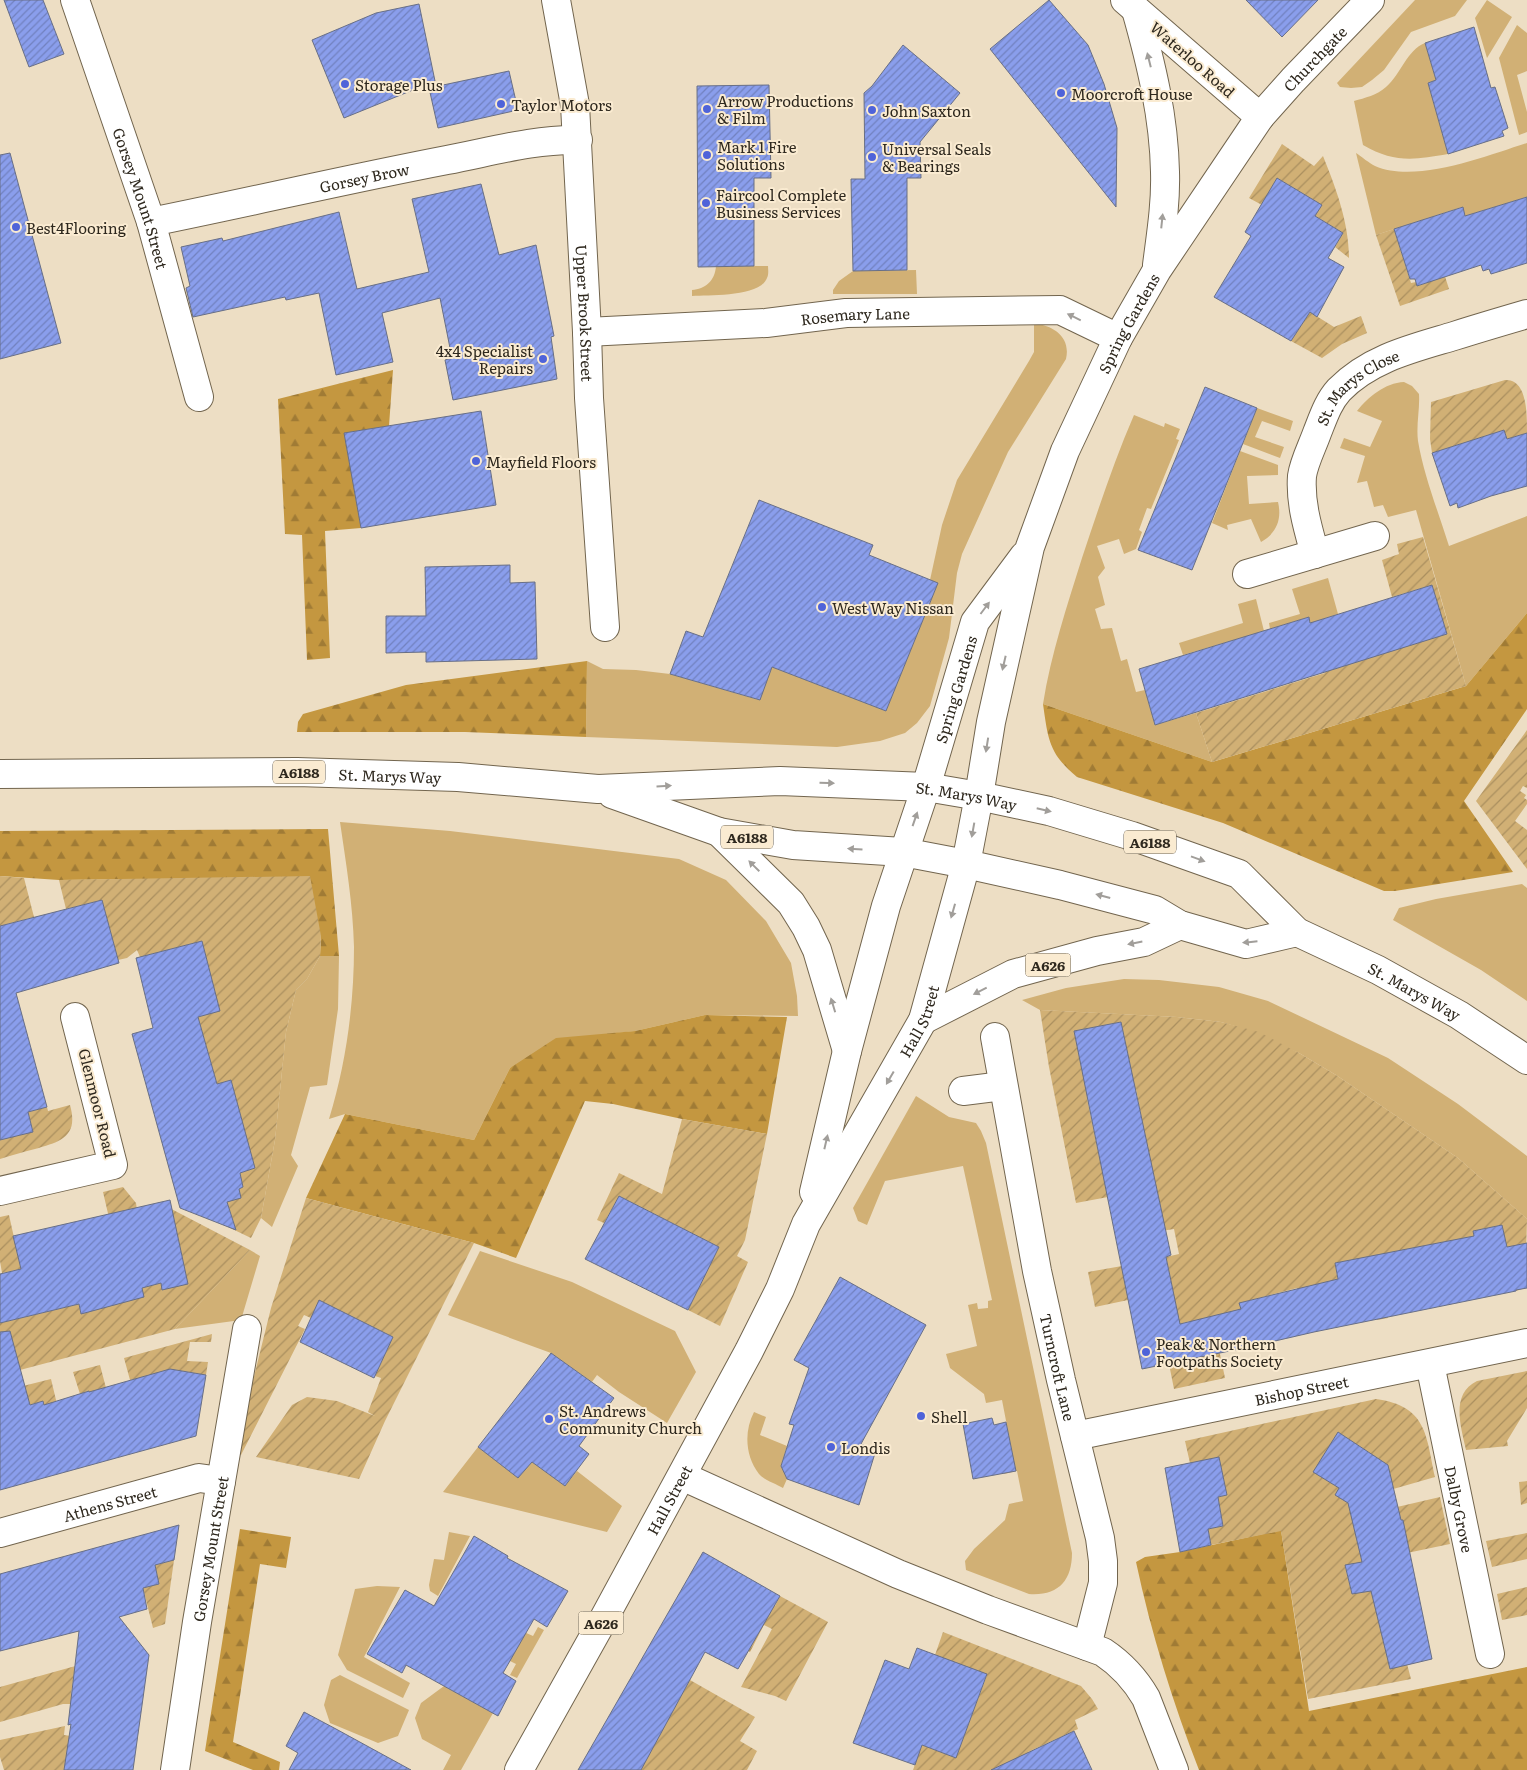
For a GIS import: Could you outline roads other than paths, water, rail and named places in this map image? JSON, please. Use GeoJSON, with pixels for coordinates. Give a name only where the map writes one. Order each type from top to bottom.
{"type":"FeatureCollection","features":[{"type":"Feature","properties":{"kind":"main road","name":"Gorsey Mount Street"},"geometry":{"type":"LineString","coordinates":[[75,0],[151,222],[199,397]]}},
{"type":"Feature","properties":{"kind":"main road","name":"Upper Brook Street"},"geometry":{"type":"LineString","coordinates":[[556,0],[575,105],[578,140],[587,332],[588,398],[606,627]]}},
{"type":"Feature","properties":{"kind":"main road","name":"Churchgate"},"geometry":{"type":"LineString","coordinates":[[1260,117],[1370,0]]}},
{"type":"Feature","properties":{"kind":"main road","name":"Waterloo Road"},"geometry":{"type":"LineString","coordinates":[[1130,5],[1260,117]]}},
{"type":"Feature","properties":{"kind":"main road"},"geometry":{"type":"LineString","coordinates":[[1130,5],[1155,82],[1162,132],[1165,172],[1157,270]]}},
{"type":"Feature","properties":{"kind":"main road","name":"Spring Gardens"},"geometry":{"type":"LineString","coordinates":[[979,796],[991,722],[1030,547],[1065,451],[1118,338],[1157,270],[1260,117]]}},
{"type":"Feature","properties":{"kind":"main road","name":"Gorsey Brow"},"geometry":{"type":"LineString","coordinates":[[151,222],[355,178],[554,140],[578,140]]}},
{"type":"Feature","properties":{"kind":"main road","name":"Rosemary Lane"},"geometry":{"type":"LineString","coordinates":[[587,332],[766,323],[846,313],[1060,310],[1118,338]]}},
{"type":"Feature","properties":{"kind":"main road","name":"St. Marys Close"},"geometry":{"type":"LineString","coordinates":[[1315,554],[1305,519],[1302,475],[1326,410],[1339,390],[1363,370],[1379,361],[1425,344],[1527,314]]}},
{"type":"Feature","properties":{"kind":"main road"},"geometry":{"type":"LineString","coordinates":[[1247,574],[1375,536]]}},
{"type":"Feature","properties":{"kind":"main road","name":"Spring Gardens"},"geometry":{"type":"LineString","coordinates":[[926,787],[975,622],[1030,547]]}},
{"type":"Feature","properties":{"kind":"main road","name":"St. Marys Way"},"geometry":{"type":"LineString","coordinates":[[0,774],[297,772],[458,777],[598,789],[780,781],[926,787],[979,796],[1049,811],[1104,827],[1240,874],[1297,932],[1378,970],[1459,1015],[1527,1060]]}},
{"type":"Feature","properties":{"kind":"main road","name":"Hall Street"},"geometry":{"type":"LineString","coordinates":[[806,1224],[847,1051],[886,906],[926,787]]}},
{"type":"Feature","properties":{"kind":"main road","name":"St. Marys Way"},"geometry":{"type":"LineString","coordinates":[[598,789],[719,832],[792,845],[903,852],[966,864],[1155,910],[1180,925],[1246,944],[1297,932]]}},
{"type":"Feature","properties":{"kind":"main road","name":"Hall Street"},"geometry":{"type":"LineString","coordinates":[[519,1770],[749,1351],[780,1289],[806,1224],[923,1020],[966,864],[979,796]]}},
{"type":"Feature","properties":{"kind":"main road","name":"A6188"},"geometry":{"type":"LineString","coordinates":[[719,832],[791,903],[801,919],[817,950],[847,1051]]}},
{"type":"Feature","properties":{"kind":"main road","name":"A626"},"geometry":{"type":"LineString","coordinates":[[923,1020],[1013,974],[1097,951],[1144,942],[1180,925]]}},
{"type":"Feature","properties":{"kind":"main road","name":"Glenmoor Road"},"geometry":{"type":"LineString","coordinates":[[0,1191],[113,1165],[75,1017]]}},
{"type":"Feature","properties":{"kind":"main road","name":"Turncroft Lane"},"geometry":{"type":"LineString","coordinates":[[995,1037],[1036,1263],[1061,1380],[1100,1538],[1103,1583],[1087,1646]]}},
{"type":"Feature","properties":{"kind":"main road"},"geometry":{"type":"LineString","coordinates":[[963,1091],[1004,1086]]}},
{"type":"Feature","properties":{"kind":"main road","name":"Gorsey Mount Street"},"geometry":{"type":"LineString","coordinates":[[175,1770],[247,1328]]}},
{"type":"Feature","properties":{"kind":"main road","name":"Bishop Street"},"geometry":{"type":"LineString","coordinates":[[1075,1436],[1527,1343]]}},
{"type":"Feature","properties":{"kind":"main road","name":"Dalby Grove"},"geometry":{"type":"LineString","coordinates":[[1430,1364],[1490,1654]]}},
{"type":"Feature","properties":{"kind":"main road"},"geometry":{"type":"LineString","coordinates":[[682,1476],[898,1574],[988,1610],[1103,1652],[1117,1661],[1140,1688],[1146,1698],[1174,1770]]}},
{"type":"Feature","properties":{"kind":"main road","name":"Athens Street"},"geometry":{"type":"LineString","coordinates":[[0,1533],[198,1478],[221,1481]]}},
{"type":"Feature","properties":{"kind":"place","name":"Storage Plus"},"geometry":{"type":"Point","coordinates":[345,84]}},
{"type":"Feature","properties":{"kind":"place","name":"Moorcroft House"},"geometry":{"type":"Point","coordinates":[1061,93]}},
{"type":"Feature","properties":{"kind":"place","name":"Taylor Motors"},"geometry":{"type":"Point","coordinates":[501,104]}},
{"type":"Feature","properties":{"kind":"place","name":"Arrow Productions & Film"},"geometry":{"type":"Point","coordinates":[707,109]}},
{"type":"Feature","properties":{"kind":"place","name":"John Saxton"},"geometry":{"type":"Point","coordinates":[872,110]}},
{"type":"Feature","properties":{"kind":"place","name":"Mark 1 Fire Solutions"},"geometry":{"type":"Point","coordinates":[707,155]}},
{"type":"Feature","properties":{"kind":"place","name":"Universal Seals & Bearings"},"geometry":{"type":"Point","coordinates":[872,157]}},
{"type":"Feature","properties":{"kind":"place","name":"Faircool Complete Business Services"},"geometry":{"type":"Point","coordinates":[706,203]}},
{"type":"Feature","properties":{"kind":"place","name":"Best4Flooring"},"geometry":{"type":"Point","coordinates":[16,227]}},
{"type":"Feature","properties":{"kind":"place","name":"4x4 Specialist Repairs"},"geometry":{"type":"Point","coordinates":[543,359]}},
{"type":"Feature","properties":{"kind":"place","name":"Mayfield Floors"},"geometry":{"type":"Point","coordinates":[476,461]}},
{"type":"Feature","properties":{"kind":"place","name":"West Way Nissan"},"geometry":{"type":"Point","coordinates":[822,607]}},
{"type":"Feature","properties":{"kind":"place","name":"Peak & Northern Footpaths Society"},"geometry":{"type":"Point","coordinates":[1146,1352]}},
{"type":"Feature","properties":{"kind":"place","name":"Shell"},"geometry":{"type":"Point","coordinates":[921,1416]}},
{"type":"Feature","properties":{"kind":"place","name":"St. Andrews Community Church"},"geometry":{"type":"Point","coordinates":[549,1419]}},
{"type":"Feature","properties":{"kind":"place","name":"Londis"},"geometry":{"type":"Point","coordinates":[831,1447]}}]}
